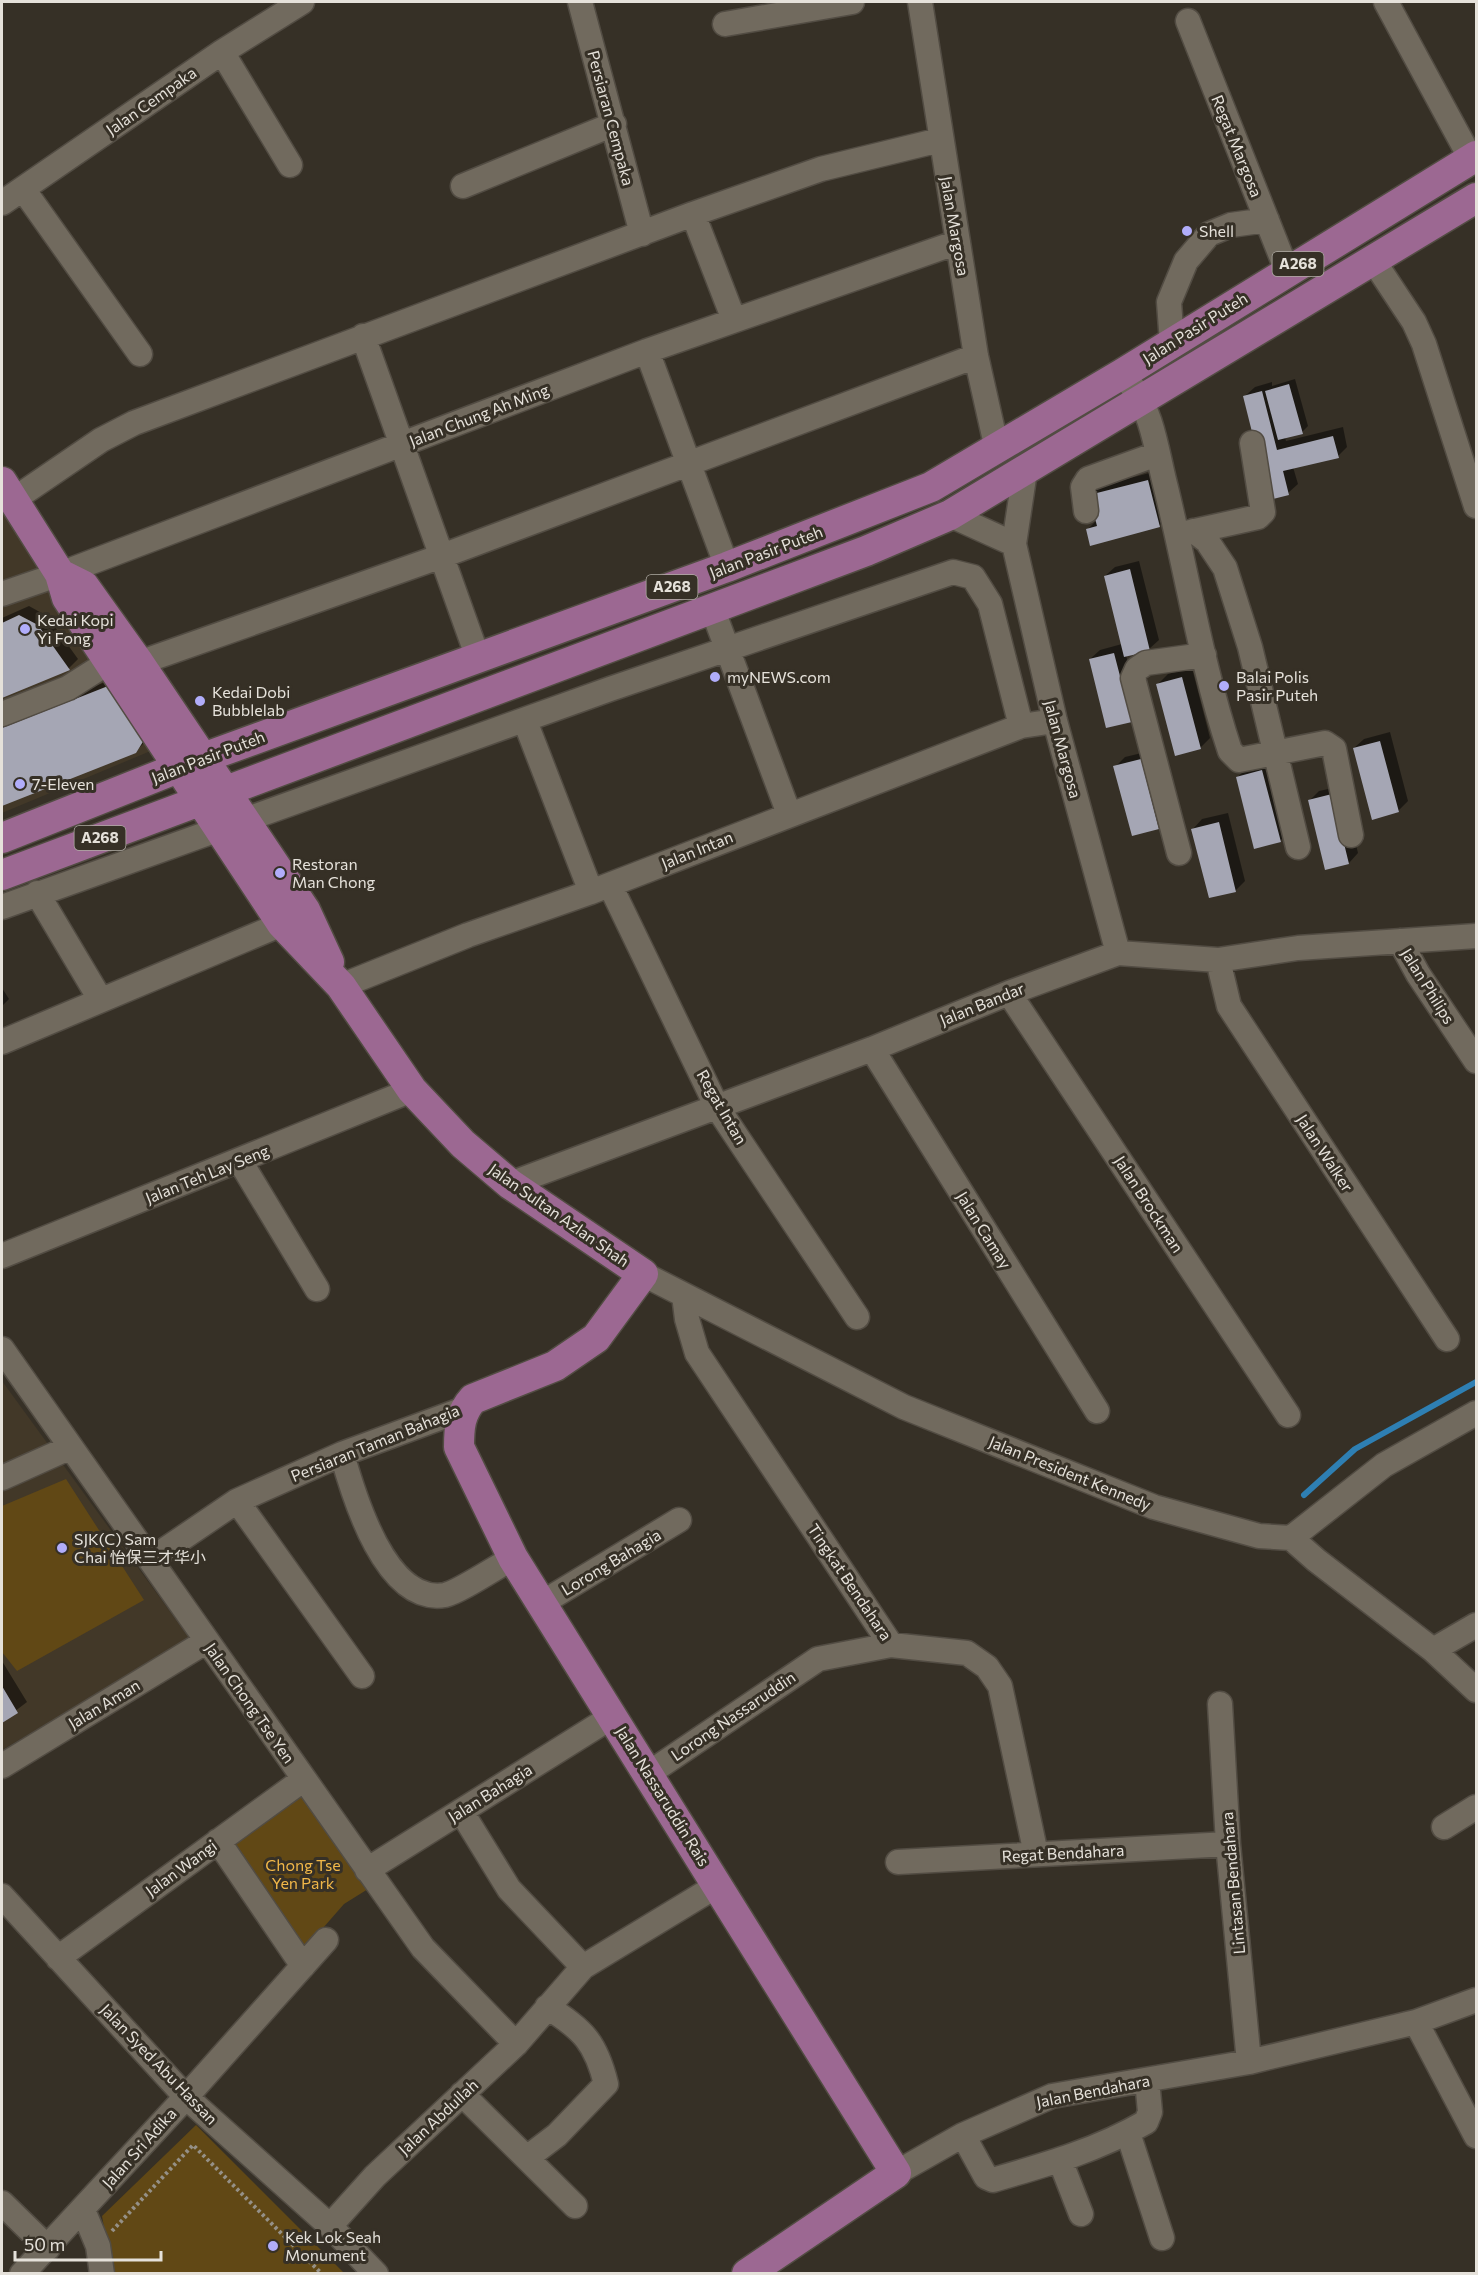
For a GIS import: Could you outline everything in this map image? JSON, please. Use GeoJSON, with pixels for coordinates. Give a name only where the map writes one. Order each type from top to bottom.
{"type":"FeatureCollection","features":[{"type":"Feature","properties":{"kind":"main road","name":"Jalan Pasir Puteh"},"geometry":{"type":"LineString","coordinates":[[2,838],[190,763],[727,567],[931,487],[1122,374],[1474,157]]}},
{"type":"Feature","properties":{"kind":"main road","name":"Jalan Pasir Puteh"},"geometry":{"type":"LineString","coordinates":[[2,875],[866,551],[950,515],[1476,198]]}},
{"type":"Feature","properties":{"kind":"main road"},"geometry":{"type":"LineString","coordinates":[[7,491],[60,574],[67,598],[109,662],[190,763],[231,824],[282,924],[341,986]]}},
{"type":"Feature","properties":{"kind":"main road"},"geometry":{"type":"LineString","coordinates":[[60,574],[84,586],[140,663],[190,763]]}},
{"type":"Feature","properties":{"kind":"main road"},"geometry":{"type":"LineString","coordinates":[[231,824],[305,910],[341,986]]}},
{"type":"Feature","properties":{"kind":"main road","name":"Jalan Sultan Azlan Shah"},"geometry":{"type":"LineString","coordinates":[[341,986],[412,1090],[463,1144],[510,1184],[643,1274]]}},
{"type":"Feature","properties":{"kind":"main road","name":"Persiaran Taman Bahagia"},"geometry":{"type":"LineString","coordinates":[[464,1409],[473,1399],[555,1366],[596,1338],[643,1274]]}},
{"type":"Feature","properties":{"kind":"main road","name":"Jalan Nassaruddin Rais"},"geometry":{"type":"LineString","coordinates":[[464,1409],[459,1430],[459,1447],[513,1558],[614,1716],[896,2173]]}},
{"type":"Feature","properties":{"kind":"main road","name":"Jalan Bendahara"},"geometry":{"type":"LineString","coordinates":[[747,2274],[896,2173]]}},
{"type":"Feature","properties":{"kind":"street","name":"Jalan Cempaka"},"geometry":{"type":"LineString","coordinates":[[2,203],[222,52],[302,2]]}},
{"type":"Feature","properties":{"kind":"street","name":"Persiaran Cempaka"},"geometry":{"type":"LineString","coordinates":[[580,2],[642,234]]}},
{"type":"Feature","properties":{"kind":"street"},"geometry":{"type":"LineString","coordinates":[[725,24],[852,2]]}},
{"type":"Feature","properties":{"kind":"street","name":"Jalan Margosa"},"geometry":{"type":"LineString","coordinates":[[920,2],[940,140],[976,356],[996,449]]}},
{"type":"Feature","properties":{"kind":"street"},"geometry":{"type":"LineString","coordinates":[[1386,2],[1474,157]]}},
{"type":"Feature","properties":{"kind":"street","name":"Regat Margosa"},"geometry":{"type":"LineString","coordinates":[[1188,21],[1287,271]]}},
{"type":"Feature","properties":{"kind":"street"},"geometry":{"type":"LineString","coordinates":[[222,52],[290,165]]}},
{"type":"Feature","properties":{"kind":"street"},"geometry":{"type":"LineString","coordinates":[[464,186],[614,124]]}},
{"type":"Feature","properties":{"kind":"street"},"geometry":{"type":"LineString","coordinates":[[7,491],[122,429],[363,336],[693,214],[821,170],[940,140]]}},
{"type":"Feature","properties":{"kind":"street"},"geometry":{"type":"LineString","coordinates":[[23,189],[140,354]]}},
{"type":"Feature","properties":{"kind":"street"},"geometry":{"type":"LineString","coordinates":[[693,214],[734,320]]}},
{"type":"Feature","properties":{"kind":"street"},"geometry":{"type":"LineString","coordinates":[[1172,343],[1169,302],[1186,261],[1209,234],[1231,225],[1267,220]]}},
{"type":"Feature","properties":{"kind":"street","name":"Jalan Chung Ah Ming"},"geometry":{"type":"LineString","coordinates":[[2,594],[647,351],[958,242]]}},
{"type":"Feature","properties":{"kind":"street"},"geometry":{"type":"LineString","coordinates":[[1374,260],[1414,322],[1424,344],[1473,480],[1476,506]]}},
{"type":"Feature","properties":{"kind":"street"},"geometry":{"type":"LineString","coordinates":[[363,336],[478,658]]}},
{"type":"Feature","properties":{"kind":"street"},"geometry":{"type":"LineString","coordinates":[[647,351],[727,567]]}},
{"type":"Feature","properties":{"kind":"street"},"geometry":{"type":"LineString","coordinates":[[140,663],[442,556],[976,356]]}},
{"type":"Feature","properties":{"kind":"street"},"geometry":{"type":"LineString","coordinates":[[1122,374],[1142,399],[1157,454],[1186,533],[1204,655],[1230,751],[1239,760],[1325,743],[1334,749],[1351,835]]}},
{"type":"Feature","properties":{"kind":"street"},"geometry":{"type":"LineString","coordinates":[[1186,533],[1258,517],[1263,512],[1251,443]]}},
{"type":"Feature","properties":{"kind":"street"},"geometry":{"type":"LineString","coordinates":[[1086,511],[1083,488],[1088,479],[1157,454]]}},
{"type":"Feature","properties":{"kind":"street"},"geometry":{"type":"LineString","coordinates":[[950,515],[1014,544],[1025,471]]}},
{"type":"Feature","properties":{"kind":"street"},"geometry":{"type":"LineString","coordinates":[[1186,533],[1206,541],[1225,568],[1250,647],[1298,847]]}},
{"type":"Feature","properties":{"kind":"street","name":"Jalan Margosa"},"geometry":{"type":"LineString","coordinates":[[1014,544],[1055,721],[1118,953]]}},
{"type":"Feature","properties":{"kind":"street"},"geometry":{"type":"LineString","coordinates":[[2,907],[729,648],[953,572],[973,577],[990,604],[1021,726]]}},
{"type":"Feature","properties":{"kind":"street"},"geometry":{"type":"LineString","coordinates":[[712,608],[729,648],[789,814]]}},
{"type":"Feature","properties":{"kind":"street"},"geometry":{"type":"LineString","coordinates":[[1179,853],[1133,678],[1137,669],[1146,663],[1204,655]]}},
{"type":"Feature","properties":{"kind":"street"},"geometry":{"type":"LineString","coordinates":[[2,714],[68,688],[109,662]]}},
{"type":"Feature","properties":{"kind":"street","name":"Regat Intan"},"geometry":{"type":"LineString","coordinates":[[525,721],[601,888],[717,1107],[857,1317]]}},
{"type":"Feature","properties":{"kind":"street","name":"Jalan Intan"},"geometry":{"type":"LineString","coordinates":[[341,986],[468,935],[601,888],[1021,726],[1055,721]]}},
{"type":"Feature","properties":{"kind":"street"},"geometry":{"type":"LineString","coordinates":[[37,893],[100,999]]}},
{"type":"Feature","properties":{"kind":"street"},"geometry":{"type":"LineString","coordinates":[[2,1042],[282,924]]}},
{"type":"Feature","properties":{"kind":"street","name":"Jalan Bandar"},"geometry":{"type":"LineString","coordinates":[[510,1184],[872,1049],[1009,993],[1118,953],[1218,960],[1298,948],[1476,936]]}},
{"type":"Feature","properties":{"kind":"street","name":"Jalan Philips"},"geometry":{"type":"LineString","coordinates":[[1400,941],[1418,974],[1476,1061]]}},
{"type":"Feature","properties":{"kind":"street","name":"Jalan Walker"},"geometry":{"type":"LineString","coordinates":[[1218,960],[1229,1006],[1447,1339]]}},
{"type":"Feature","properties":{"kind":"street","name":"Jalan Brockman"},"geometry":{"type":"LineString","coordinates":[[1009,993],[1288,1415]]}},
{"type":"Feature","properties":{"kind":"street","name":"Jalan Camay"},"geometry":{"type":"LineString","coordinates":[[872,1049],[1097,1411]]}},
{"type":"Feature","properties":{"kind":"street","name":"Jalan Teh Lay Seng"},"geometry":{"type":"LineString","coordinates":[[2,1256],[412,1090]]}},
{"type":"Feature","properties":{"kind":"street"},"geometry":{"type":"LineString","coordinates":[[240,1161],[317,1289]]}},
{"type":"Feature","properties":{"kind":"street","name":"Jalan President Kennedy"},"geometry":{"type":"LineString","coordinates":[[643,1274],[915,1411],[1154,1507],[1258,1536],[1291,1538]]}},
{"type":"Feature","properties":{"kind":"street","name":"Tingkat Bendahara"},"geometry":{"type":"LineString","coordinates":[[684,1295],[690,1334],[698,1353],[891,1645],[967,1653],[987,1667],[1000,1686],[1036,1854]]}},
{"type":"Feature","properties":{"kind":"street","name":"Jalan Chong Tse Yen"},"geometry":{"type":"LineString","coordinates":[[2,1349],[423,1948],[516,2044]]}},
{"type":"Feature","properties":{"kind":"street","name":"Persiaran Taman Bahagia"},"geometry":{"type":"LineString","coordinates":[[150,1560],[237,1501],[342,1454],[464,1409]]}},
{"type":"Feature","properties":{"kind":"street"},"geometry":{"type":"LineString","coordinates":[[1476,1413],[1384,1465],[1291,1538],[1433,1650],[1476,1690]]}},
{"type":"Feature","properties":{"kind":"street"},"geometry":{"type":"LineString","coordinates":[[2,1478],[71,1447]]}},
{"type":"Feature","properties":{"kind":"street"},"geometry":{"type":"LineString","coordinates":[[342,1454],[355,1503],[389,1567],[418,1593],[446,1595],[513,1558]]}},
{"type":"Feature","properties":{"kind":"street"},"geometry":{"type":"LineString","coordinates":[[237,1501],[362,1676]]}},
{"type":"Feature","properties":{"kind":"street","name":"Lorong Bahagia"},"geometry":{"type":"LineString","coordinates":[[542,1603],[679,1520]]}},
{"type":"Feature","properties":{"kind":"street"},"geometry":{"type":"LineString","coordinates":[[1433,1650],[1476,1625]]}},
{"type":"Feature","properties":{"kind":"street","name":"Jalan Aman"},"geometry":{"type":"LineString","coordinates":[[2,1766],[207,1641]]}},
{"type":"Feature","properties":{"kind":"street","name":"Lorong Nassaruddin"},"geometry":{"type":"LineString","coordinates":[[648,1774],[818,1659],[891,1645]]}},
{"type":"Feature","properties":{"kind":"street","name":"Lintasan Bendahara"},"geometry":{"type":"LineString","coordinates":[[1220,1704],[1228,1844],[1249,2062]]}},
{"type":"Feature","properties":{"kind":"street","name":"Jalan Bahagia"},"geometry":{"type":"LineString","coordinates":[[367,1870],[614,1716]]}},
{"type":"Feature","properties":{"kind":"street","name":"Jalan Wangi"},"geometry":{"type":"LineString","coordinates":[[58,1958],[304,1779]]}},
{"type":"Feature","properties":{"kind":"street"},"geometry":{"type":"LineString","coordinates":[[1444,1827],[1476,1807]]}},
{"type":"Feature","properties":{"kind":"street"},"geometry":{"type":"LineString","coordinates":[[461,1811],[509,1889],[583,1967]]}},
{"type":"Feature","properties":{"kind":"street"},"geometry":{"type":"LineString","coordinates":[[218,1841],[303,1966]]}},
{"type":"Feature","properties":{"kind":"street","name":"Regat Bendahara"},"geometry":{"type":"LineString","coordinates":[[898,1862],[1228,1844]]}},
{"type":"Feature","properties":{"kind":"street","name":"Jalan Abdullah"},"geometry":{"type":"LineString","coordinates":[[330,2226],[375,2176],[516,2044],[583,1967],[718,1885]]}},
{"type":"Feature","properties":{"kind":"street","name":"Jalan Syed Abu Hassan"},"geometry":{"type":"LineString","coordinates":[[2,1896],[186,2097],[330,2226],[376,2274]]}},
{"type":"Feature","properties":{"kind":"street","name":"Jalan Sri Adika"},"geometry":{"type":"LineString","coordinates":[[22,2274],[186,2097],[326,1940]]}},
{"type":"Feature","properties":{"kind":"street","name":"Jalan Bendahara"},"geometry":{"type":"LineString","coordinates":[[896,2173],[963,2134],[1052,2096],[1249,2062],[1416,2022],[1476,2000]]}},
{"type":"Feature","properties":{"kind":"street"},"geometry":{"type":"LineString","coordinates":[[528,2157],[565,2127],[606,2084],[599,2057],[587,2037],[572,2022],[547,2007]]}},
{"type":"Feature","properties":{"kind":"street"},"geometry":{"type":"LineString","coordinates":[[1416,2022],[1476,2136]]}},
{"type":"Feature","properties":{"kind":"street"},"geometry":{"type":"LineString","coordinates":[[963,2134],[986,2177],[993,2180],[1060,2160],[1128,2133],[1146,2122],[1150,2112],[1147,2080]]}},
{"type":"Feature","properties":{"kind":"street"},"geometry":{"type":"LineString","coordinates":[[462,2094],[575,2206]]}},
{"type":"Feature","properties":{"kind":"street"},"geometry":{"type":"LineString","coordinates":[[1128,2133],[1162,2238]]}},
{"type":"Feature","properties":{"kind":"street"},"geometry":{"type":"LineString","coordinates":[[1060,2160],[1081,2214]]}},
{"type":"Feature","properties":{"kind":"street"},"geometry":{"type":"LineString","coordinates":[[82,2210],[98,2246],[102,2274]]}},
{"type":"Feature","properties":{"kind":"street"},"geometry":{"type":"LineString","coordinates":[[4,2212],[48,2248]]}},
{"type":"Feature","properties":{"kind":"path"},"geometry":{"type":"LineString","coordinates":[[98,2246],[193,2145],[322,2274]]}},
{"type":"Feature","properties":{"kind":"shaded area"},"geometry":{"type":"Polygon","coordinates":[[[2,493],[165,745],[2,813],[2,493]]]}},
{"type":"Feature","properties":{"kind":"shaded area","name":"SJK(C) Sam Chai 怡保三才华小"},"geometry":{"type":"Polygon","coordinates":[[[2,1381],[190,1639],[2,1750],[2,1381]]]}},
{"type":"Feature","properties":{"kind":"green space"},"geometry":{"type":"Polygon","coordinates":[[[66,1479],[144,1600],[17,1671],[2,1652],[2,1506],[66,1479]]]}},
{"type":"Feature","properties":{"kind":"green space","name":"Chong Tse Yen Park"},"geometry":{"type":"Polygon","coordinates":[[[302,1793],[368,1889],[344,1904],[302,1952],[230,1846],[302,1793]]]}},
{"type":"Feature","properties":{"kind":"green space"},"geometry":{"type":"Polygon","coordinates":[[[196,2125],[344,2273],[112,2273],[102,2216],[196,2125]]]}},
{"type":"Feature","properties":{"kind":"building"},"geometry":{"type":"Polygon","coordinates":[[[1289,384],[1303,434],[1278,440],[1265,391],[1289,384]]]}},
{"type":"Feature","properties":{"kind":"building"},"geometry":{"type":"Polygon","coordinates":[[[1262,391],[1277,450],[1333,436],[1339,458],[1283,471],[1289,495],[1269,500],[1243,396],[1262,391]]]}},
{"type":"Feature","properties":{"kind":"building"},"geometry":{"type":"Polygon","coordinates":[[[1148,480],[1160,527],[1090,546],[1086,529],[1097,526],[1089,495],[1148,480]]]}},
{"type":"Feature","properties":{"kind":"building"},"geometry":{"type":"Polygon","coordinates":[[[1130,569],[1150,651],[1124,657],[1104,576],[1130,569]]]}},
{"type":"Feature","properties":{"kind":"building"},"geometry":{"type":"Polygon","coordinates":[[[19,615],[38,625],[70,670],[2,698],[2,623],[19,615]]]}},
{"type":"Feature","properties":{"kind":"building"},"geometry":{"type":"Polygon","coordinates":[[[1114,653],[1132,722],[1106,728],[1089,659],[1114,653]]]}},
{"type":"Feature","properties":{"kind":"building"},"geometry":{"type":"Polygon","coordinates":[[[1182,677],[1201,749],[1175,756],[1156,684],[1182,677]]]}},
{"type":"Feature","properties":{"kind":"building"},"geometry":{"type":"Polygon","coordinates":[[[108,686],[144,740],[136,753],[2,806],[2,728],[108,686]]]}},
{"type":"Feature","properties":{"kind":"building"},"geometry":{"type":"Polygon","coordinates":[[[1380,741],[1399,812],[1372,820],[1353,748],[1380,741]]]}},
{"type":"Feature","properties":{"kind":"building"},"geometry":{"type":"Polygon","coordinates":[[[1141,759],[1159,829],[1132,836],[1113,766],[1141,759]]]}},
{"type":"Feature","properties":{"kind":"building"},"geometry":{"type":"Polygon","coordinates":[[[1262,770],[1281,842],[1254,849],[1236,777],[1262,770]]]}},
{"type":"Feature","properties":{"kind":"building"},"geometry":{"type":"Polygon","coordinates":[[[1332,794],[1349,864],[1325,870],[1308,800],[1332,794]]]}},
{"type":"Feature","properties":{"kind":"building"},"geometry":{"type":"Polygon","coordinates":[[[1219,822],[1236,892],[1209,898],[1191,829],[1219,822]]]}},
{"type":"Feature","properties":{"kind":"building"},"geometry":{"type":"Polygon","coordinates":[[[2,1686],[18,1713],[2,1723],[2,1686]]]}},
{"type":"Feature","properties":{"kind":"waterway"},"geometry":{"type":"LineString","coordinates":[[1304,1495],[1355,1449],[1476,1382]]}},
{"type":"Feature","properties":{"kind":"place","name":"Shell"},"geometry":{"type":"Point","coordinates":[1187,231]}},
{"type":"Feature","properties":{"kind":"place","name":"Kedai Kopi Yi Fong"},"geometry":{"type":"Point","coordinates":[25,629]}},
{"type":"Feature","properties":{"kind":"place","name":"myNEWS.com"},"geometry":{"type":"Point","coordinates":[715,677]}},
{"type":"Feature","properties":{"kind":"place","name":"Balai Polis Pasir Puteh"},"geometry":{"type":"Point","coordinates":[1224,686]}},
{"type":"Feature","properties":{"kind":"place","name":"Kedai Dobi Bubblelab"},"geometry":{"type":"Point","coordinates":[200,701]}},
{"type":"Feature","properties":{"kind":"place","name":"7-Eleven"},"geometry":{"type":"Point","coordinates":[20,784]}},
{"type":"Feature","properties":{"kind":"place","name":"Restoran Man Chong"},"geometry":{"type":"Point","coordinates":[280,873]}},
{"type":"Feature","properties":{"kind":"place","name":"SJK(C) Sam Chai 怡保三才华小"},"geometry":{"type":"Point","coordinates":[62,1548]}},
{"type":"Feature","properties":{"kind":"place","name":"Kek Lok Seah Monument"},"geometry":{"type":"Point","coordinates":[273,2246]}}]}
